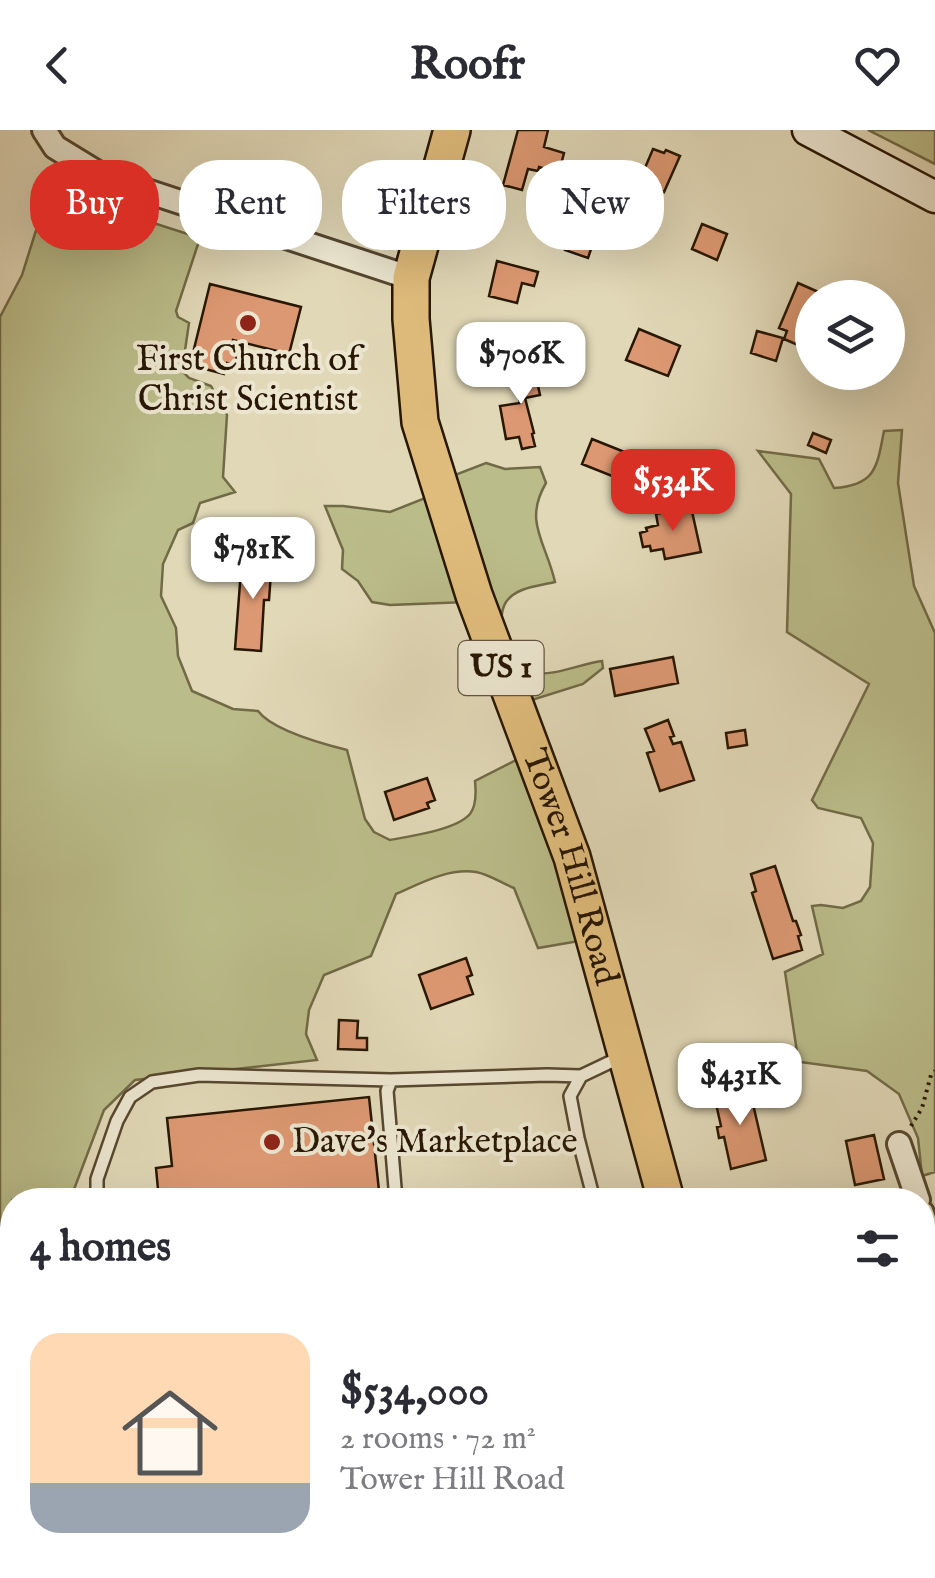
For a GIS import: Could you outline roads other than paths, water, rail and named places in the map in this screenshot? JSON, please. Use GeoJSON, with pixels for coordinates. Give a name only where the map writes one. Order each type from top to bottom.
{"type":"FeatureCollection","features":[{"type":"Feature","properties":{"kind":"main road","name":"Tower Hill Road"},"geometry":{"type":"LineString","coordinates":[[452,130],[411,278],[420,422],[474,595],[572,857],[663,1188]]}},
{"type":"Feature","properties":{"kind":"main road"},"geometry":{"type":"LineString","coordinates":[[808,130],[935,197]]}},
{"type":"Feature","properties":{"kind":"street"},"geometry":{"type":"LineString","coordinates":[[44,130],[55,147],[104,177],[411,278]]}},
{"type":"Feature","properties":{"kind":"street"},"geometry":{"type":"LineString","coordinates":[[899,1144],[914,1188]]}},
{"type":"Feature","properties":{"kind":"lane"},"geometry":{"type":"LineString","coordinates":[[97,1188],[130,1097],[152,1082],[199,1075],[390,1080],[581,1076],[626,1054]]}},
{"type":"Feature","properties":{"kind":"lane"},"geometry":{"type":"LineString","coordinates":[[581,1076],[570,1096],[591,1188]]}},
{"type":"Feature","properties":{"kind":"lane"},"geometry":{"type":"LineString","coordinates":[[390,1080],[387,1091],[395,1188]]}},
{"type":"Feature","properties":{"kind":"place","name":"First Church of Christ Scientist"},"geometry":{"type":"Point","coordinates":[248,323]}},
{"type":"Feature","properties":{"kind":"place","name":"Dave's Marketplace"},"geometry":{"type":"Point","coordinates":[272,1142]}}]}
